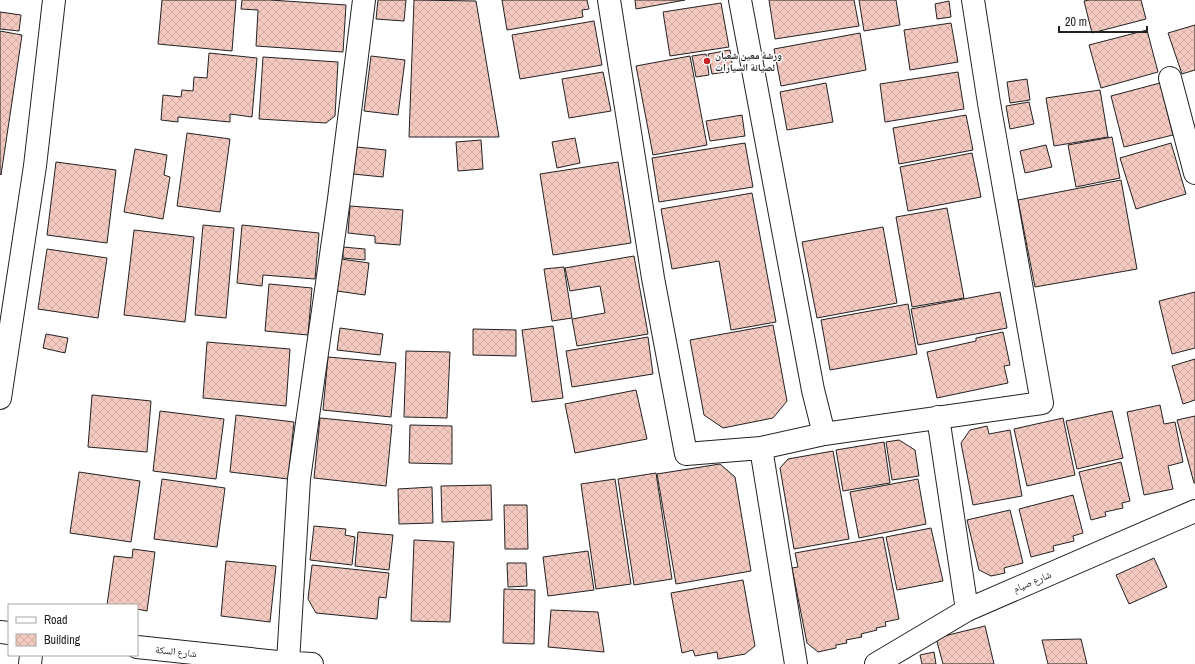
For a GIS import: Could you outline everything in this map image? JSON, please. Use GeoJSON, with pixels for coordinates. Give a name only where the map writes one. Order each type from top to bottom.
{"type":"FeatureCollection","features":[{"type":"Feature","properties":{"kind":"street"},"geometry":{"type":"LineString","coordinates":[[0,398],[35,166],[54,0]]}},
{"type":"Feature","properties":{"kind":"street"},"geometry":{"type":"LineString","coordinates":[[288,662],[299,479],[339,199],[364,0]]}},
{"type":"Feature","properties":{"kind":"street"},"geometry":{"type":"LineString","coordinates":[[609,0],[653,278],[686,454],[761,448],[824,434],[1042,402],[990,110],[973,0]]}},
{"type":"Feature","properties":{"kind":"street"},"geometry":{"type":"LineString","coordinates":[[740,0],[806,352],[824,434]]}},
{"type":"Feature","properties":{"kind":"street"},"geometry":{"type":"LineString","coordinates":[[1170,78],[1195,173]]}},
{"type":"Feature","properties":{"kind":"street"},"geometry":{"type":"LineString","coordinates":[[938,417],[967,610]]}},
{"type":"Feature","properties":{"kind":"street"},"geometry":{"type":"LineString","coordinates":[[761,448],[796,664]]}},
{"type":"Feature","properties":{"kind":"street","name":"شارع صيام"},"geometry":{"type":"LineString","coordinates":[[876,664],[967,610],[1195,511]]}},
{"type":"Feature","properties":{"kind":"street","name":"شارع السكة"},"geometry":{"type":"LineString","coordinates":[[138,647],[278,662],[312,664]]}},
{"type":"Feature","properties":{"kind":"building"},"geometry":{"type":"Polygon","coordinates":[[[162,0],[236,0],[232,51],[158,44],[162,0]]]}},
{"type":"Feature","properties":{"kind":"building"},"geometry":{"type":"Polygon","coordinates":[[[242,0],[270,0],[346,5],[343,52],[256,46],[258,10],[241,9],[242,0]]]}},
{"type":"Feature","properties":{"kind":"building"},"geometry":{"type":"Polygon","coordinates":[[[378,0],[406,0],[404,21],[376,19],[378,0]]]}},
{"type":"Feature","properties":{"kind":"building"},"geometry":{"type":"Polygon","coordinates":[[[414,0],[476,1],[499,137],[409,137],[414,0]]]}},
{"type":"Feature","properties":{"kind":"building"},"geometry":{"type":"Polygon","coordinates":[[[502,0],[587,0],[589,9],[582,10],[583,17],[507,30],[502,0]]]}},
{"type":"Feature","properties":{"kind":"building"},"geometry":{"type":"Polygon","coordinates":[[[635,0],[685,0],[636,9],[635,0]]]}},
{"type":"Feature","properties":{"kind":"building"},"geometry":{"type":"Polygon","coordinates":[[[769,0],[854,0],[859,26],[775,39],[769,0]]]}},
{"type":"Feature","properties":{"kind":"building"},"geometry":{"type":"Polygon","coordinates":[[[859,0],[896,0],[900,25],[864,31],[859,0]]]}},
{"type":"Feature","properties":{"kind":"building"},"geometry":{"type":"Polygon","coordinates":[[[1141,0],[1146,19],[1092,33],[1084,1],[1141,0]]]}},
{"type":"Feature","properties":{"kind":"building"},"geometry":{"type":"Polygon","coordinates":[[[949,1],[951,17],[937,19],[935,4],[949,1]]]}},
{"type":"Feature","properties":{"kind":"building"},"geometry":{"type":"Polygon","coordinates":[[[721,3],[729,47],[670,56],[663,12],[721,3]]]}},
{"type":"Feature","properties":{"kind":"building"},"geometry":{"type":"Polygon","coordinates":[[[0,12],[21,15],[19,31],[0,29],[0,12]]]}},
{"type":"Feature","properties":{"kind":"building"},"geometry":{"type":"Polygon","coordinates":[[[594,21],[602,65],[520,79],[512,35],[594,21]]]}},
{"type":"Feature","properties":{"kind":"building"},"geometry":{"type":"Polygon","coordinates":[[[951,23],[958,62],[910,70],[904,30],[951,23]]]}},
{"type":"Feature","properties":{"kind":"building"},"geometry":{"type":"Polygon","coordinates":[[[1195,25],[1195,70],[1182,74],[1168,33],[1195,25]]]}},
{"type":"Feature","properties":{"kind":"building"},"geometry":{"type":"Polygon","coordinates":[[[1147,30],[1158,72],[1101,88],[1089,45],[1147,30]]]}},
{"type":"Feature","properties":{"kind":"building"},"geometry":{"type":"Polygon","coordinates":[[[0,31],[22,35],[1,175],[0,174],[0,31]]]}},
{"type":"Feature","properties":{"kind":"building"},"geometry":{"type":"Polygon","coordinates":[[[860,33],[866,70],[781,86],[774,49],[860,33]]]}},
{"type":"Feature","properties":{"kind":"building"},"geometry":{"type":"Polygon","coordinates":[[[730,50],[733,71],[712,74],[708,54],[730,50]]]}},
{"type":"Feature","properties":{"kind":"building"},"geometry":{"type":"Polygon","coordinates":[[[209,53],[257,58],[252,117],[230,114],[230,122],[178,117],[178,122],[161,120],[163,95],[181,97],[182,90],[193,91],[194,77],[207,78],[209,53]]]}},
{"type":"Feature","properties":{"kind":"building"},"geometry":{"type":"Polygon","coordinates":[[[706,54],[709,75],[696,77],[692,56],[706,54]]]}},
{"type":"Feature","properties":{"kind":"building"},"geometry":{"type":"Polygon","coordinates":[[[371,56],[405,60],[398,115],[364,111],[371,56]]]}},
{"type":"Feature","properties":{"kind":"building"},"geometry":{"type":"Polygon","coordinates":[[[690,56],[707,145],[653,155],[636,66],[690,56]]]}},
{"type":"Feature","properties":{"kind":"building"},"geometry":{"type":"Polygon","coordinates":[[[263,57],[338,62],[335,116],[326,123],[259,119],[263,57]]]}},
{"type":"Feature","properties":{"kind":"building"},"geometry":{"type":"Polygon","coordinates":[[[603,72],[611,111],[569,118],[562,79],[603,72]]]}},
{"type":"Feature","properties":{"kind":"building"},"geometry":{"type":"Polygon","coordinates":[[[958,72],[964,109],[885,122],[880,84],[958,72]]]}},
{"type":"Feature","properties":{"kind":"building"},"geometry":{"type":"Polygon","coordinates":[[[1027,79],[1030,100],[1010,103],[1007,82],[1027,79]]]}},
{"type":"Feature","properties":{"kind":"building"},"geometry":{"type":"Polygon","coordinates":[[[826,83],[833,122],[787,130],[780,92],[826,83]]]}},
{"type":"Feature","properties":{"kind":"building"},"geometry":{"type":"Polygon","coordinates":[[[1160,83],[1173,135],[1124,147],[1111,96],[1160,83]]]}},
{"type":"Feature","properties":{"kind":"building"},"geometry":{"type":"Polygon","coordinates":[[[1100,90],[1108,137],[1054,146],[1046,98],[1100,90]]]}},
{"type":"Feature","properties":{"kind":"building"},"geometry":{"type":"Polygon","coordinates":[[[1029,102],[1034,124],[1010,129],[1006,106],[1029,102]]]}},
{"type":"Feature","properties":{"kind":"building"},"geometry":{"type":"Polygon","coordinates":[[[742,115],[745,136],[710,141],[706,121],[742,115]]]}},
{"type":"Feature","properties":{"kind":"building"},"geometry":{"type":"Polygon","coordinates":[[[966,115],[973,150],[899,164],[893,128],[966,115]]]}},
{"type":"Feature","properties":{"kind":"building"},"geometry":{"type":"Polygon","coordinates":[[[187,133],[230,139],[220,212],[177,206],[187,133]]]}},
{"type":"Feature","properties":{"kind":"building"},"geometry":{"type":"Polygon","coordinates":[[[1112,137],[1120,178],[1076,187],[1068,145],[1112,137]]]}},
{"type":"Feature","properties":{"kind":"building"},"geometry":{"type":"Polygon","coordinates":[[[575,138],[580,163],[557,168],[552,142],[575,138]]]}},
{"type":"Feature","properties":{"kind":"building"},"geometry":{"type":"Polygon","coordinates":[[[481,140],[483,169],[458,171],[456,142],[481,140]]]}},
{"type":"Feature","properties":{"kind":"building"},"geometry":{"type":"Polygon","coordinates":[[[745,143],[753,187],[659,202],[652,158],[745,143]]]}},
{"type":"Feature","properties":{"kind":"building"},"geometry":{"type":"Polygon","coordinates":[[[1171,143],[1186,194],[1136,209],[1120,158],[1171,143]]]}},
{"type":"Feature","properties":{"kind":"building"},"geometry":{"type":"Polygon","coordinates":[[[1046,145],[1052,167],[1025,173],[1020,151],[1046,145]]]}},
{"type":"Feature","properties":{"kind":"building"},"geometry":{"type":"Polygon","coordinates":[[[357,147],[386,150],[383,177],[353,174],[357,147]]]}},
{"type":"Feature","properties":{"kind":"building"},"geometry":{"type":"Polygon","coordinates":[[[135,149],[167,155],[164,175],[170,177],[163,219],[124,212],[135,149]]]}},
{"type":"Feature","properties":{"kind":"building"},"geometry":{"type":"Polygon","coordinates":[[[972,153],[981,197],[908,211],[900,167],[972,153]]]}},
{"type":"Feature","properties":{"kind":"building"},"geometry":{"type":"Polygon","coordinates":[[[56,162],[116,170],[107,243],[47,235],[56,162]]]}},
{"type":"Feature","properties":{"kind":"building"},"geometry":{"type":"Polygon","coordinates":[[[618,162],[631,243],[553,255],[540,174],[618,162]]]}},
{"type":"Feature","properties":{"kind":"building"},"geometry":{"type":"Polygon","coordinates":[[[1121,180],[1137,269],[1035,287],[1018,200],[1121,180]]]}},
{"type":"Feature","properties":{"kind":"building"},"geometry":{"type":"Polygon","coordinates":[[[752,193],[776,322],[731,330],[719,261],[672,269],[661,209],[752,193]]]}},
{"type":"Feature","properties":{"kind":"building"},"geometry":{"type":"Polygon","coordinates":[[[350,206],[403,210],[400,245],[375,243],[375,236],[348,233],[350,206]]]}},
{"type":"Feature","properties":{"kind":"building"},"geometry":{"type":"Polygon","coordinates":[[[947,208],[964,298],[912,307],[896,217],[947,208]]]}},
{"type":"Feature","properties":{"kind":"building"},"geometry":{"type":"Polygon","coordinates":[[[203,225],[234,228],[226,318],[195,315],[203,225]]]}},
{"type":"Feature","properties":{"kind":"building"},"geometry":{"type":"Polygon","coordinates":[[[242,225],[319,233],[315,279],[263,275],[262,286],[237,283],[242,225]]]}},
{"type":"Feature","properties":{"kind":"building"},"geometry":{"type":"Polygon","coordinates":[[[883,227],[897,303],[817,318],[802,242],[883,227]]]}},
{"type":"Feature","properties":{"kind":"building"},"geometry":{"type":"Polygon","coordinates":[[[134,230],[194,237],[185,322],[124,315],[134,230]]]}},
{"type":"Feature","properties":{"kind":"building"},"geometry":{"type":"Polygon","coordinates":[[[343,247],[365,249],[365,260],[343,258],[343,247]]]}},
{"type":"Feature","properties":{"kind":"building"},"geometry":{"type":"Polygon","coordinates":[[[47,249],[107,258],[98,318],[38,309],[47,249]]]}},
{"type":"Feature","properties":{"kind":"building"},"geometry":{"type":"Polygon","coordinates":[[[634,256],[648,334],[577,346],[572,319],[605,313],[600,286],[570,291],[565,268],[634,256]]]}},
{"type":"Feature","properties":{"kind":"building"},"geometry":{"type":"Polygon","coordinates":[[[341,259],[369,263],[365,295],[337,291],[341,259]]]}},
{"type":"Feature","properties":{"kind":"building"},"geometry":{"type":"Polygon","coordinates":[[[564,267],[572,318],[552,321],[544,269],[564,267]]]}},
{"type":"Feature","properties":{"kind":"building"},"geometry":{"type":"Polygon","coordinates":[[[269,284],[312,288],[308,335],[265,331],[269,284]]]}},
{"type":"Feature","properties":{"kind":"building"},"geometry":{"type":"Polygon","coordinates":[[[1000,292],[1007,328],[918,345],[911,309],[1000,292]]]}},
{"type":"Feature","properties":{"kind":"building"},"geometry":{"type":"Polygon","coordinates":[[[1195,292],[1195,348],[1172,354],[1159,301],[1195,292]]]}},
{"type":"Feature","properties":{"kind":"building"},"geometry":{"type":"Polygon","coordinates":[[[908,304],[917,354],[830,370],[821,320],[908,304]]]}},
{"type":"Feature","properties":{"kind":"building"},"geometry":{"type":"Polygon","coordinates":[[[773,325],[787,401],[773,418],[723,428],[704,415],[690,340],[773,325]]]}},
{"type":"Feature","properties":{"kind":"building"},"geometry":{"type":"Polygon","coordinates":[[[553,326],[563,398],[532,402],[522,330],[553,326]]]}},
{"type":"Feature","properties":{"kind":"building"},"geometry":{"type":"Polygon","coordinates":[[[340,328],[383,334],[380,355],[337,350],[340,328]]]}},
{"type":"Feature","properties":{"kind":"building"},"geometry":{"type":"Polygon","coordinates":[[[473,329],[516,330],[516,356],[473,355],[473,329]]]}},
{"type":"Feature","properties":{"kind":"building"},"geometry":{"type":"Polygon","coordinates":[[[1003,332],[1010,365],[1004,366],[1008,383],[937,398],[927,352],[976,341],[976,338],[1003,332]]]}},
{"type":"Feature","properties":{"kind":"building"},"geometry":{"type":"Polygon","coordinates":[[[46,334],[68,338],[65,353],[43,348],[46,334]]]}},
{"type":"Feature","properties":{"kind":"building"},"geometry":{"type":"Polygon","coordinates":[[[648,337],[653,374],[572,387],[566,351],[648,337]]]}},
{"type":"Feature","properties":{"kind":"building"},"geometry":{"type":"Polygon","coordinates":[[[207,342],[290,349],[286,406],[203,398],[207,342]]]}},
{"type":"Feature","properties":{"kind":"building"},"geometry":{"type":"Polygon","coordinates":[[[406,351],[450,352],[447,418],[404,417],[406,351]]]}},
{"type":"Feature","properties":{"kind":"building"},"geometry":{"type":"Polygon","coordinates":[[[328,357],[396,363],[391,417],[323,410],[328,357]]]}},
{"type":"Feature","properties":{"kind":"building"},"geometry":{"type":"Polygon","coordinates":[[[1195,359],[1195,400],[1183,404],[1172,366],[1195,359]]]}},
{"type":"Feature","properties":{"kind":"building"},"geometry":{"type":"Polygon","coordinates":[[[636,390],[647,439],[575,453],[565,404],[636,390]]]}},
{"type":"Feature","properties":{"kind":"building"},"geometry":{"type":"Polygon","coordinates":[[[92,395],[151,401],[147,452],[88,447],[92,395]]]}},
{"type":"Feature","properties":{"kind":"building"},"geometry":{"type":"Polygon","coordinates":[[[1160,405],[1164,424],[1175,422],[1183,462],[1168,466],[1173,489],[1144,495],[1127,412],[1160,405]]]}},
{"type":"Feature","properties":{"kind":"building"},"geometry":{"type":"Polygon","coordinates":[[[160,411],[224,419],[216,479],[153,471],[160,411]]]}},
{"type":"Feature","properties":{"kind":"building"},"geometry":{"type":"Polygon","coordinates":[[[1112,411],[1123,458],[1077,469],[1066,421],[1112,411]]]}},
{"type":"Feature","properties":{"kind":"building"},"geometry":{"type":"Polygon","coordinates":[[[236,415],[294,422],[288,479],[230,472],[236,415]]]}},
{"type":"Feature","properties":{"kind":"building"},"geometry":{"type":"Polygon","coordinates":[[[1195,416],[1195,483],[1194,483],[1177,420],[1195,416]]]}},
{"type":"Feature","properties":{"kind":"building"},"geometry":{"type":"Polygon","coordinates":[[[320,418],[392,425],[386,486],[314,478],[320,418]]]}},
{"type":"Feature","properties":{"kind":"building"},"geometry":{"type":"Polygon","coordinates":[[[1063,418],[1075,475],[1027,486],[1014,429],[1063,418]]]}},
{"type":"Feature","properties":{"kind":"building"},"geometry":{"type":"Polygon","coordinates":[[[410,425],[452,426],[452,464],[409,463],[410,425]]]}},
{"type":"Feature","properties":{"kind":"building"},"geometry":{"type":"Polygon","coordinates":[[[987,426],[989,434],[1010,430],[1022,496],[973,505],[961,443],[970,430],[987,426]]]}},
{"type":"Feature","properties":{"kind":"building"},"geometry":{"type":"Polygon","coordinates":[[[899,440],[915,450],[919,476],[892,480],[886,442],[899,440]]]}},
{"type":"Feature","properties":{"kind":"building"},"geometry":{"type":"Polygon","coordinates":[[[884,442],[890,483],[843,491],[836,450],[884,442]]]}},
{"type":"Feature","properties":{"kind":"building"},"geometry":{"type":"Polygon","coordinates":[[[833,451],[849,539],[794,549],[780,468],[788,459],[833,451]]]}},
{"type":"Feature","properties":{"kind":"building"},"geometry":{"type":"Polygon","coordinates":[[[1121,462],[1130,501],[1122,503],[1123,508],[1105,512],[1106,516],[1091,520],[1079,472],[1121,462]]]}},
{"type":"Feature","properties":{"kind":"building"},"geometry":{"type":"Polygon","coordinates":[[[720,464],[735,477],[751,571],[676,584],[657,474],[720,464]]]}},
{"type":"Feature","properties":{"kind":"building"},"geometry":{"type":"Polygon","coordinates":[[[79,472],[140,481],[131,542],[70,533],[79,472]]]}},
{"type":"Feature","properties":{"kind":"building"},"geometry":{"type":"Polygon","coordinates":[[[656,473],[672,579],[634,585],[618,479],[656,473]]]}},
{"type":"Feature","properties":{"kind":"building"},"geometry":{"type":"Polygon","coordinates":[[[162,479],[225,488],[217,547],[154,539],[162,479]]]}},
{"type":"Feature","properties":{"kind":"building"},"geometry":{"type":"Polygon","coordinates":[[[615,479],[631,584],[596,589],[581,484],[615,479]]]}},
{"type":"Feature","properties":{"kind":"building"},"geometry":{"type":"Polygon","coordinates":[[[918,479],[926,524],[859,538],[850,492],[918,479]]]}},
{"type":"Feature","properties":{"kind":"building"},"geometry":{"type":"Polygon","coordinates":[[[491,485],[492,520],[442,522],[441,486],[491,485]]]}},
{"type":"Feature","properties":{"kind":"building"},"geometry":{"type":"Polygon","coordinates":[[[432,487],[433,523],[399,524],[398,489],[432,487]]]}},
{"type":"Feature","properties":{"kind":"building"},"geometry":{"type":"Polygon","coordinates":[[[1073,495],[1083,533],[1073,536],[1074,541],[1053,546],[1054,551],[1031,557],[1019,509],[1073,495]]]}},
{"type":"Feature","properties":{"kind":"building"},"geometry":{"type":"Polygon","coordinates":[[[504,505],[527,505],[528,549],[505,549],[504,505]]]}},
{"type":"Feature","properties":{"kind":"building"},"geometry":{"type":"Polygon","coordinates":[[[1010,510],[1023,563],[1004,568],[1005,573],[991,576],[979,570],[967,520],[1010,510]]]}},
{"type":"Feature","properties":{"kind":"building"},"geometry":{"type":"Polygon","coordinates":[[[314,526],[346,529],[345,535],[355,537],[352,565],[310,560],[314,526]]]}},
{"type":"Feature","properties":{"kind":"building"},"geometry":{"type":"Polygon","coordinates":[[[931,528],[943,581],[897,590],[886,537],[931,528]]]}},
{"type":"Feature","properties":{"kind":"building"},"geometry":{"type":"Polygon","coordinates":[[[358,532],[393,535],[389,570],[355,566],[358,532]]]}},
{"type":"Feature","properties":{"kind":"building"},"geometry":{"type":"Polygon","coordinates":[[[883,537],[899,619],[885,622],[886,626],[861,634],[862,637],[846,640],[847,643],[836,645],[836,648],[818,652],[807,643],[792,568],[798,567],[795,553],[883,537]]]}},
{"type":"Feature","properties":{"kind":"building"},"geometry":{"type":"Polygon","coordinates":[[[414,540],[454,542],[450,622],[411,621],[414,540]]]}},
{"type":"Feature","properties":{"kind":"building"},"geometry":{"type":"Polygon","coordinates":[[[133,549],[155,552],[147,611],[138,609],[138,604],[107,604],[114,556],[132,558],[133,549]]]}},
{"type":"Feature","properties":{"kind":"building"},"geometry":{"type":"Polygon","coordinates":[[[588,551],[594,590],[548,596],[543,557],[588,551]]]}},
{"type":"Feature","properties":{"kind":"building"},"geometry":{"type":"Polygon","coordinates":[[[1154,558],[1167,587],[1129,604],[1116,575],[1154,558]]]}},
{"type":"Feature","properties":{"kind":"building"},"geometry":{"type":"Polygon","coordinates":[[[226,561],[276,566],[270,622],[221,616],[226,561]]]}},
{"type":"Feature","properties":{"kind":"building"},"geometry":{"type":"Polygon","coordinates":[[[507,563],[526,563],[527,586],[508,587],[507,563]]]}},
{"type":"Feature","properties":{"kind":"building"},"geometry":{"type":"Polygon","coordinates":[[[312,565],[389,573],[386,598],[379,597],[377,619],[316,613],[308,599],[312,565]]]}},
{"type":"Feature","properties":{"kind":"building"},"geometry":{"type":"Polygon","coordinates":[[[743,580],[755,646],[745,654],[718,659],[717,652],[695,656],[693,650],[682,653],[671,593],[743,580]]]}},
{"type":"Feature","properties":{"kind":"building"},"geometry":{"type":"Polygon","coordinates":[[[504,589],[535,590],[534,644],[503,643],[504,589]]]}},
{"type":"Feature","properties":{"kind":"building"},"geometry":{"type":"Polygon","coordinates":[[[551,610],[598,612],[604,652],[548,647],[551,610]]]}},
{"type":"Feature","properties":{"kind":"building"},"geometry":{"type":"Polygon","coordinates":[[[985,626],[994,664],[943,664],[936,638],[985,626]]]}},
{"type":"Feature","properties":{"kind":"building"},"geometry":{"type":"Polygon","coordinates":[[[1081,639],[1087,664],[1048,664],[1042,640],[1081,639]]]}},
{"type":"Feature","properties":{"kind":"building"},"geometry":{"type":"Polygon","coordinates":[[[934,652],[936,664],[922,664],[920,655],[934,652]]]}},
{"type":"Feature","properties":{"kind":"place","name":"ورشة معين شعبان لصيانة السيارات"},"geometry":{"type":"Point","coordinates":[707,61]}}]}
